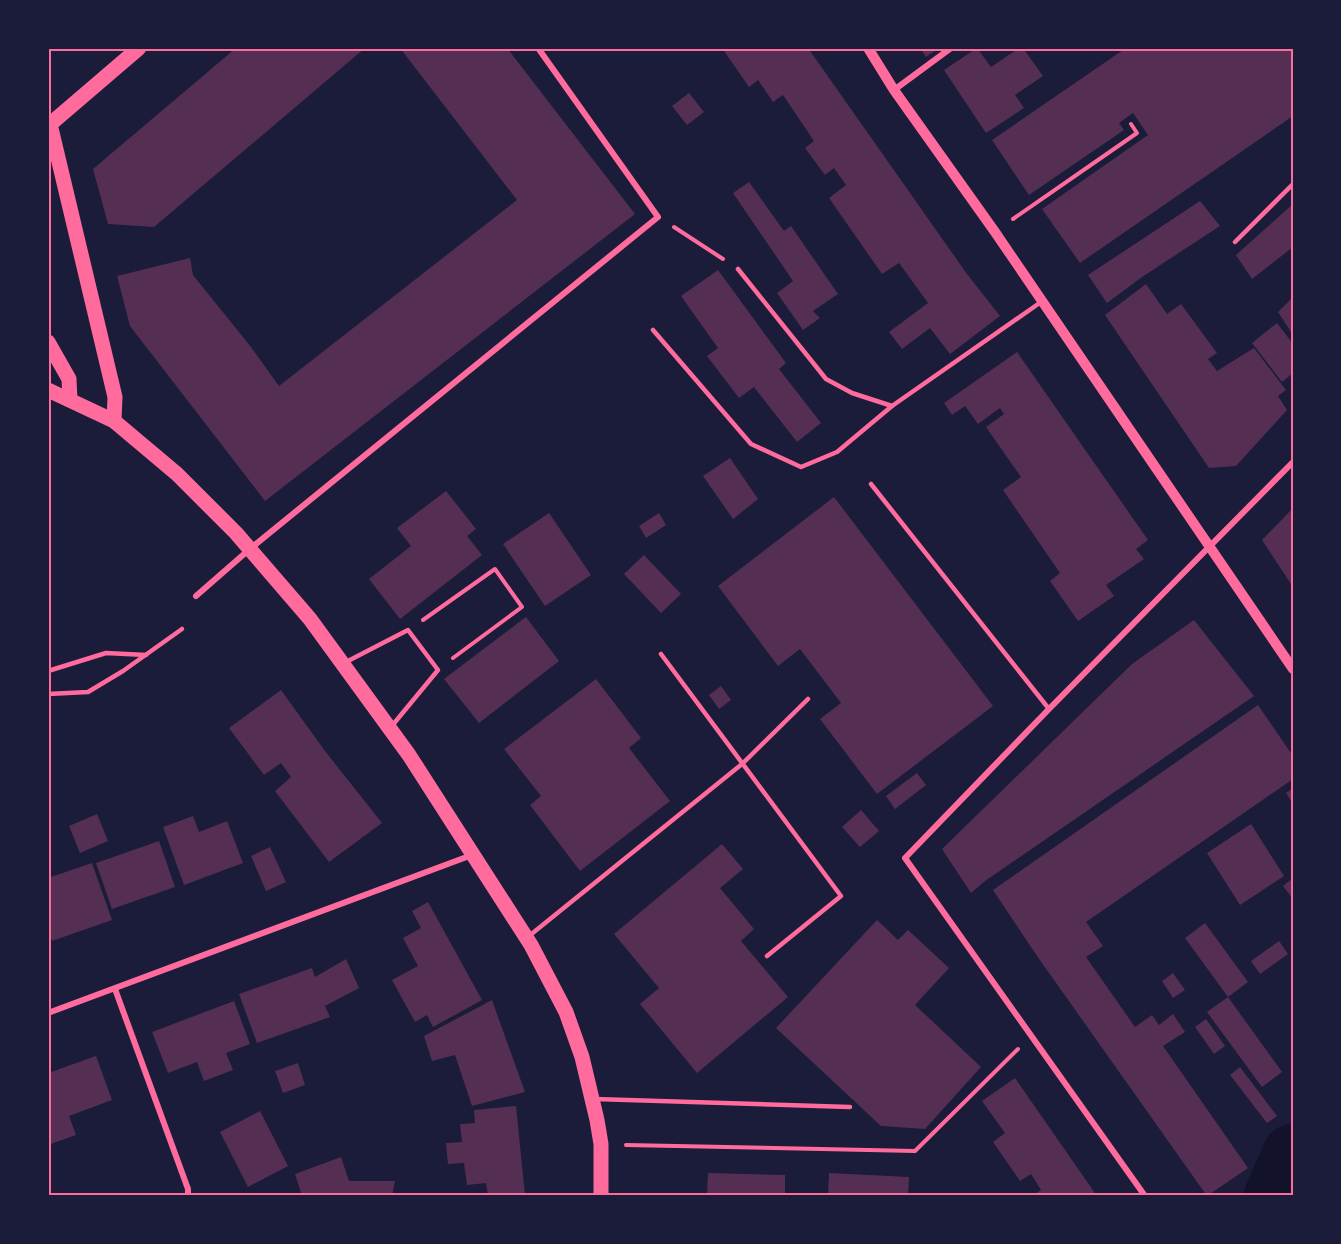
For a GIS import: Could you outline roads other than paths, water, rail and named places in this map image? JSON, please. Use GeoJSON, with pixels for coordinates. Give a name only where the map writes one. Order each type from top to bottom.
{"type":"FeatureCollection","features":[{"type":"Feature","properties":{"kind":"main road"},"geometry":{"type":"LineString","coordinates":[[114,421],[114,396],[49,125],[139,48]]}},
{"type":"Feature","properties":{"kind":"main road"},"geometry":{"type":"LineString","coordinates":[[48,342],[69,379],[70,400]]}},
{"type":"Feature","properties":{"kind":"main road"},"geometry":{"type":"LineString","coordinates":[[48,390],[114,421],[177,474],[251,548],[344,663],[390,728],[527,938],[566,1012],[582,1057],[601,1144],[601,1196]]}},
{"type":"Feature","properties":{"kind":"street"},"geometry":{"type":"LineString","coordinates":[[196,596],[251,548],[658,217],[538,48]]}},
{"type":"Feature","properties":{"kind":"street"},"geometry":{"type":"LineString","coordinates":[[868,48],[894,90],[995,232],[1293,669]]}},
{"type":"Feature","properties":{"kind":"street"},"geometry":{"type":"LineString","coordinates":[[894,90],[951,48]]}},
{"type":"Feature","properties":{"kind":"street"},"geometry":{"type":"LineString","coordinates":[[1145,1196],[905,858],[1293,462]]}},
{"type":"Feature","properties":{"kind":"street"},"geometry":{"type":"LineString","coordinates":[[48,1013],[473,854]]}},
{"type":"Feature","properties":{"kind":"street"},"geometry":{"type":"LineString","coordinates":[[115,989],[188,1189],[188,1196]]}},
{"type":"Feature","properties":{"kind":"lane"},"geometry":{"type":"LineString","coordinates":[[1235,242],[1293,184]]}},
{"type":"Feature","properties":{"kind":"lane"},"geometry":{"type":"LineString","coordinates":[[738,269],[826,379],[852,393],[892,406]]}},
{"type":"Feature","properties":{"kind":"lane"},"geometry":{"type":"LineString","coordinates":[[652,330],[751,444],[801,467],[837,452],[892,406],[1042,301]]}},
{"type":"Feature","properties":{"kind":"lane"},"geometry":{"type":"LineString","coordinates":[[871,484],[1049,709]]}},
{"type":"Feature","properties":{"kind":"lane"},"geometry":{"type":"LineString","coordinates":[[48,694],[88,692],[182,629]]}},
{"type":"Feature","properties":{"kind":"lane"},"geometry":{"type":"LineString","coordinates":[[344,663],[408,630],[438,670],[390,728]]}},
{"type":"Feature","properties":{"kind":"lane"},"geometry":{"type":"LineString","coordinates":[[48,671],[106,653],[146,655]]}},
{"type":"Feature","properties":{"kind":"lane"},"geometry":{"type":"LineString","coordinates":[[661,654],[841,896],[767,956]]}},
{"type":"Feature","properties":{"kind":"lane"},"geometry":{"type":"LineString","coordinates":[[527,938],[742,764],[807,699]]}},
{"type":"Feature","properties":{"kind":"lane"},"geometry":{"type":"LineString","coordinates":[[592,1099],[850,1107]]}},
{"type":"Feature","properties":{"kind":"waterway"},"geometry":{"type":"LineString","coordinates":[[1275,1196],[1293,1155]]}}]}
